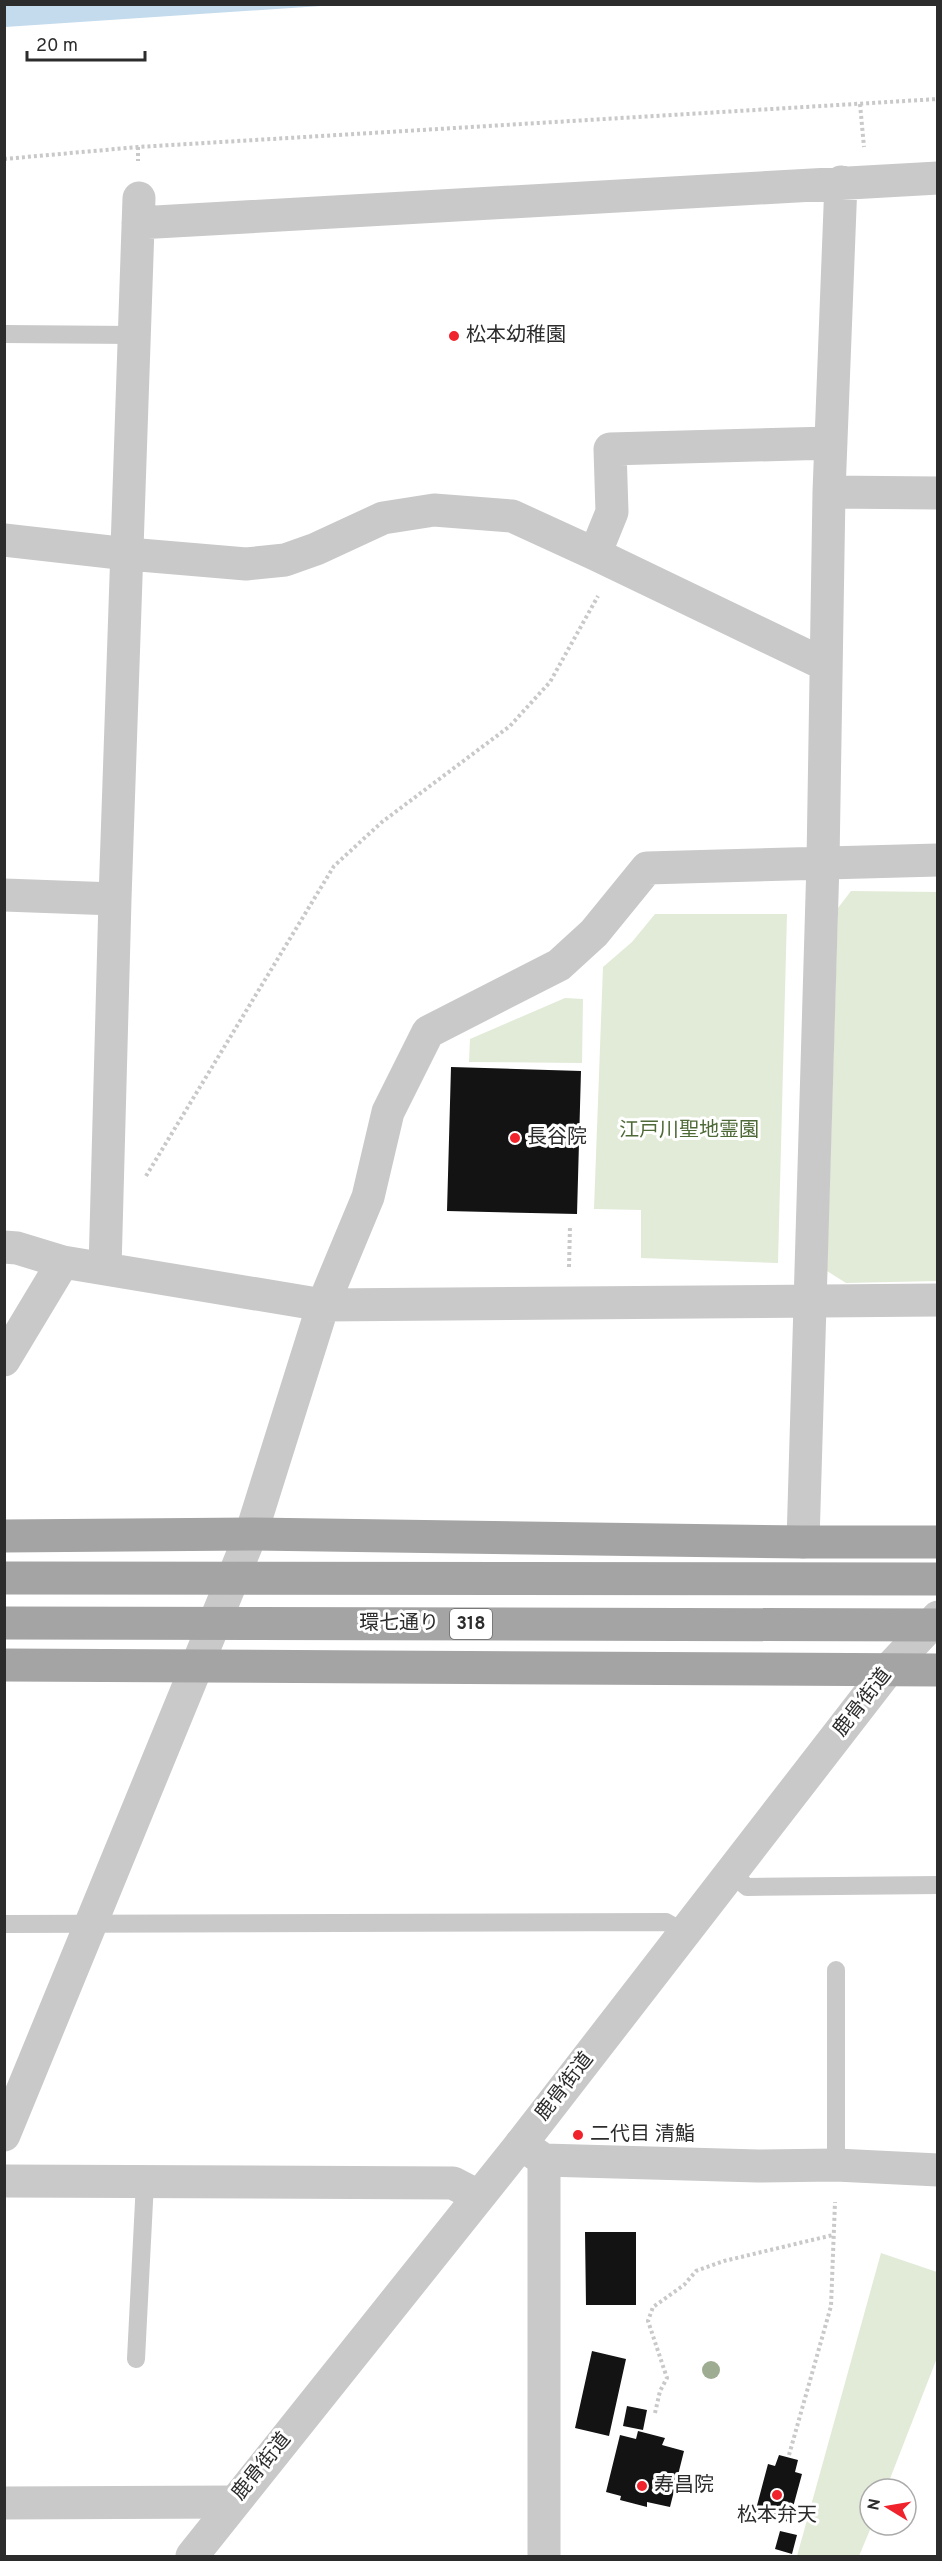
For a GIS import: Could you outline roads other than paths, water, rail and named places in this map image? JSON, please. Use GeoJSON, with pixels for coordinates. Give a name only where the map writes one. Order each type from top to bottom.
{"type":"FeatureCollection","features":[{"type":"Feature","properties":{"kind":"main road"},"geometry":{"type":"LineString","coordinates":[[4,1536],[251,1534],[938,1542]]}},
{"type":"Feature","properties":{"kind":"main road"},"geometry":{"type":"LineString","coordinates":[[4,1578],[938,1579]]}},
{"type":"Feature","properties":{"kind":"main road","name":"環七通り"},"geometry":{"type":"LineString","coordinates":[[4,1623],[938,1625]]}},
{"type":"Feature","properties":{"kind":"main road"},"geometry":{"type":"LineString","coordinates":[[4,1665],[938,1670]]}},
{"type":"Feature","properties":{"kind":"street"},"geometry":{"type":"LineString","coordinates":[[105,1269],[138,210],[938,178]]}},
{"type":"Feature","properties":{"kind":"street"},"geometry":{"type":"LineString","coordinates":[[803,1542],[823,862],[829,492],[831,443],[854,181]]}},
{"type":"Feature","properties":{"kind":"street"},"geometry":{"type":"LineString","coordinates":[[606,559],[612,512],[610,449],[831,443]]}},
{"type":"Feature","properties":{"kind":"street"},"geometry":{"type":"LineString","coordinates":[[829,492],[938,493]]}},
{"type":"Feature","properties":{"kind":"street"},"geometry":{"type":"LineString","coordinates":[[4,540],[246,564],[285,560],[316,549],[383,518],[434,510],[512,516],[826,665]]}},
{"type":"Feature","properties":{"kind":"street"},"geometry":{"type":"LineString","coordinates":[[4,2135],[251,1534],[323,1305],[368,1197],[388,1112],[428,1032],[559,965],[594,933],[647,868],[938,860]]}},
{"type":"Feature","properties":{"kind":"street"},"geometry":{"type":"LineString","coordinates":[[4,895],[115,899]]}},
{"type":"Feature","properties":{"kind":"street"},"geometry":{"type":"LineString","coordinates":[[4,1247],[17,1248],[63,1262],[323,1305],[938,1300]]}},
{"type":"Feature","properties":{"kind":"street"},"geometry":{"type":"LineString","coordinates":[[4,1360],[63,1262]]}},
{"type":"Feature","properties":{"kind":"street","name":"鹿骨街道"},"geometry":{"type":"LineString","coordinates":[[192,2556],[478,2196],[533,2152],[685,1933],[887,1671],[938,1617]]}},
{"type":"Feature","properties":{"kind":"street"},"geometry":{"type":"LineString","coordinates":[[544,2556],[533,2152],[758,2166],[836,2165],[938,2170]]}},
{"type":"Feature","properties":{"kind":"street"},"geometry":{"type":"LineString","coordinates":[[4,2181],[453,2183],[478,2196]]}},
{"type":"Feature","properties":{"kind":"street"},"geometry":{"type":"LineString","coordinates":[[4,2503],[234,2502]]}},
{"type":"Feature","properties":{"kind":"lane"},"geometry":{"type":"LineString","coordinates":[[4,334],[134,335]]}},
{"type":"Feature","properties":{"kind":"lane"},"geometry":{"type":"LineString","coordinates":[[732,1874],[747,1887],[938,1885]]}},
{"type":"Feature","properties":{"kind":"lane"},"geometry":{"type":"LineString","coordinates":[[4,1924],[666,1922],[685,1933]]}},
{"type":"Feature","properties":{"kind":"lane"},"geometry":{"type":"LineString","coordinates":[[836,2165],[837,1971]]}},
{"type":"Feature","properties":{"kind":"lane"},"geometry":{"type":"LineString","coordinates":[[136,2359],[145,2182]]}},
{"type":"Feature","properties":{"kind":"water"},"geometry":{"type":"Polygon","coordinates":[[[5,4],[336,4],[336,5],[5,27],[5,4]]]}},
{"type":"Feature","properties":{"kind":"place","name":"松本幼稚園"},"geometry":{"type":"Point","coordinates":[454,336]}},
{"type":"Feature","properties":{"kind":"place","name":"長谷院"},"geometry":{"type":"Point","coordinates":[515,1138]}},
{"type":"Feature","properties":{"kind":"place","name":"二代目 清鮨"},"geometry":{"type":"Point","coordinates":[578,2135]}},
{"type":"Feature","properties":{"kind":"place","name":"寿昌院"},"geometry":{"type":"Point","coordinates":[642,2486]}},
{"type":"Feature","properties":{"kind":"place","name":"松本弁天"},"geometry":{"type":"Point","coordinates":[777,2495]}},
{"type":"Feature","properties":{"kind":"park label","name":"江戸川聖地霊園"},"geometry":{"type":"Point","coordinates":[689,1131]}}]}
